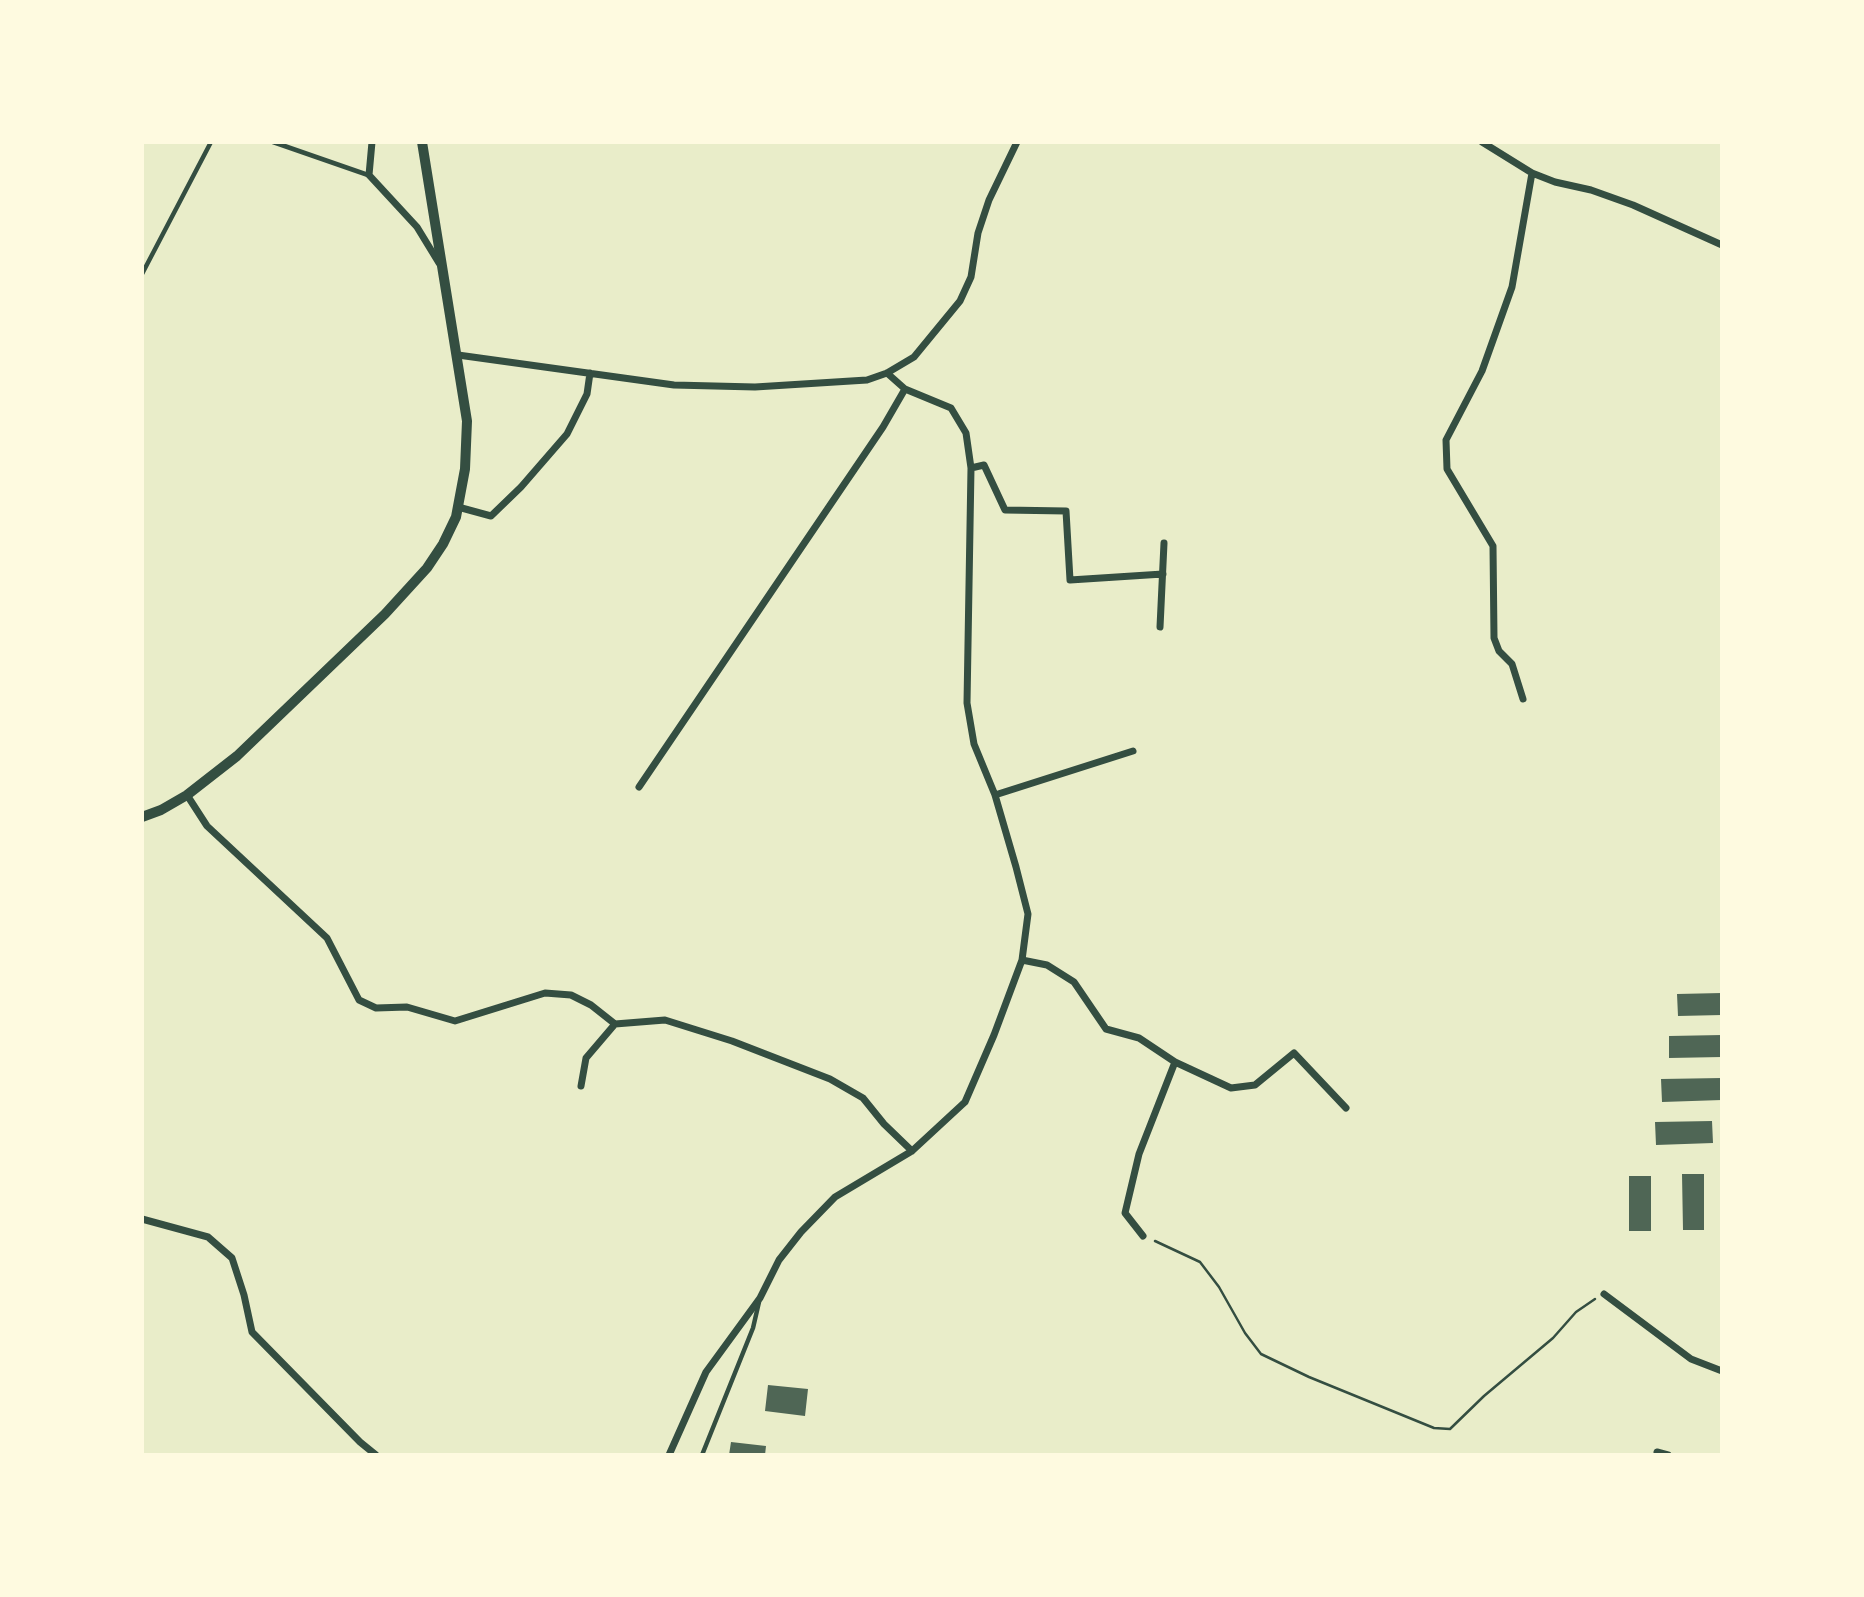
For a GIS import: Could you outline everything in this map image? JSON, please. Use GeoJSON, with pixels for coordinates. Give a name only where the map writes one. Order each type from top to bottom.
{"type":"FeatureCollection","features":[{"type":"Feature","properties":{"kind":"street"},"geometry":{"type":"LineString","coordinates":[[372,142],[369,175],[417,227],[443,269]]}},
{"type":"Feature","properties":{"kind":"street"},"geometry":{"type":"LineString","coordinates":[[142,817],[187,795],[237,756],[427,568],[456,517],[465,469],[467,421],[422,142]]}},
{"type":"Feature","properties":{"kind":"street"},"geometry":{"type":"LineString","coordinates":[[457,355],[674,385],[755,387],[867,380],[887,373],[914,357],[960,300],[971,277],[978,233],[989,200],[1017,142]]}},
{"type":"Feature","properties":{"kind":"street"},"geometry":{"type":"LineString","coordinates":[[1482,142],[1532,173],[1633,205],[1722,245]]}},
{"type":"Feature","properties":{"kind":"street"},"geometry":{"type":"LineString","coordinates":[[1523,699],[1512,664],[1499,651],[1494,638],[1493,546],[1447,469],[1446,440],[1482,371],[1512,287],[1532,173]]}},
{"type":"Feature","properties":{"kind":"street"},"geometry":{"type":"LineString","coordinates":[[458,506],[491,516],[521,487],[567,435],[587,394],[590,373]]}},
{"type":"Feature","properties":{"kind":"street"},"geometry":{"type":"LineString","coordinates":[[669,1455],[706,1372],[761,1298],[779,1260],[801,1233],[835,1197],[912,1151],[965,1102],[1022,960],[1028,914],[995,795],[974,744],[967,703],[971,468],[966,433],[951,408],[905,389],[887,373]]}},
{"type":"Feature","properties":{"kind":"street"},"geometry":{"type":"LineString","coordinates":[[639,787],[883,427],[905,389]]}},
{"type":"Feature","properties":{"kind":"street"},"geometry":{"type":"LineString","coordinates":[[971,468],[985,465],[1005,510],[1066,511],[1070,580],[1163,574]]}},
{"type":"Feature","properties":{"kind":"street"},"geometry":{"type":"LineString","coordinates":[[1160,627],[1164,543]]}},
{"type":"Feature","properties":{"kind":"street"},"geometry":{"type":"LineString","coordinates":[[995,795],[1133,751]]}},
{"type":"Feature","properties":{"kind":"street"},"geometry":{"type":"LineString","coordinates":[[187,795],[207,826],[327,938],[359,1000],[376,1008],[407,1007],[455,1021],[545,993],[572,995],[591,1005],[615,1024],[665,1020],[732,1041],[830,1079],[863,1098],[884,1124],[912,1151]]}},
{"type":"Feature","properties":{"kind":"street"},"geometry":{"type":"LineString","coordinates":[[1022,960],[1047,965],[1074,982],[1106,1029],[1139,1038],[1175,1062],[1231,1088],[1255,1085],[1294,1053],[1346,1108]]}},
{"type":"Feature","properties":{"kind":"street"},"geometry":{"type":"LineString","coordinates":[[581,1086],[586,1058],[615,1024]]}},
{"type":"Feature","properties":{"kind":"street"},"geometry":{"type":"LineString","coordinates":[[1143,1236],[1125,1213],[1139,1154],[1175,1062]]}},
{"type":"Feature","properties":{"kind":"street"},"geometry":{"type":"LineString","coordinates":[[142,1219],[208,1237],[233,1258],[252,1332],[376,1455]]}},
{"type":"Feature","properties":{"kind":"street"},"geometry":{"type":"LineString","coordinates":[[1604,1294],[1691,1359],[1722,1371]]}},
{"type":"Feature","properties":{"kind":"street"},"geometry":{"type":"LineString","coordinates":[[1657,1452],[1668,1455]]}},
{"type":"Feature","properties":{"kind":"lane"},"geometry":{"type":"LineString","coordinates":[[142,274],[211,142]]}},
{"type":"Feature","properties":{"kind":"lane"},"geometry":{"type":"LineString","coordinates":[[273,142],[369,175]]}},
{"type":"Feature","properties":{"kind":"lane"},"geometry":{"type":"LineString","coordinates":[[702,1455],[753,1328],[761,1298]]}},
{"type":"Feature","properties":{"kind":"path"},"geometry":{"type":"LineString","coordinates":[[1143,1236],[1200,1262],[1261,1354],[1309,1377],[1434,1428],[1450,1429],[1484,1396],[1553,1338],[1576,1312],[1604,1294]]}},
{"type":"Feature","properties":{"kind":"building"},"geometry":{"type":"Polygon","coordinates":[[[1722,993],[1722,1015],[1678,1016],[1677,994],[1722,993]]]}},
{"type":"Feature","properties":{"kind":"building"},"geometry":{"type":"Polygon","coordinates":[[[1722,1035],[1722,1057],[1669,1058],[1669,1036],[1722,1035]]]}},
{"type":"Feature","properties":{"kind":"building"},"geometry":{"type":"Polygon","coordinates":[[[1722,1078],[1722,1100],[1662,1102],[1661,1079],[1722,1078]]]}},
{"type":"Feature","properties":{"kind":"building"},"geometry":{"type":"Polygon","coordinates":[[[1712,1121],[1713,1143],[1656,1145],[1655,1122],[1712,1121]]]}},
{"type":"Feature","properties":{"kind":"building"},"geometry":{"type":"Polygon","coordinates":[[[1682,1174],[1704,1174],[1704,1230],[1683,1230],[1682,1174]]]}},
{"type":"Feature","properties":{"kind":"building"},"geometry":{"type":"Polygon","coordinates":[[[1629,1176],[1651,1176],[1651,1231],[1629,1231],[1629,1176]]]}},
{"type":"Feature","properties":{"kind":"building"},"geometry":{"type":"Polygon","coordinates":[[[768,1385],[808,1389],[805,1416],[765,1411],[768,1385]]]}},
{"type":"Feature","properties":{"kind":"building"},"geometry":{"type":"Polygon","coordinates":[[[731,1442],[766,1446],[765,1455],[729,1455],[731,1442]]]}}]}
